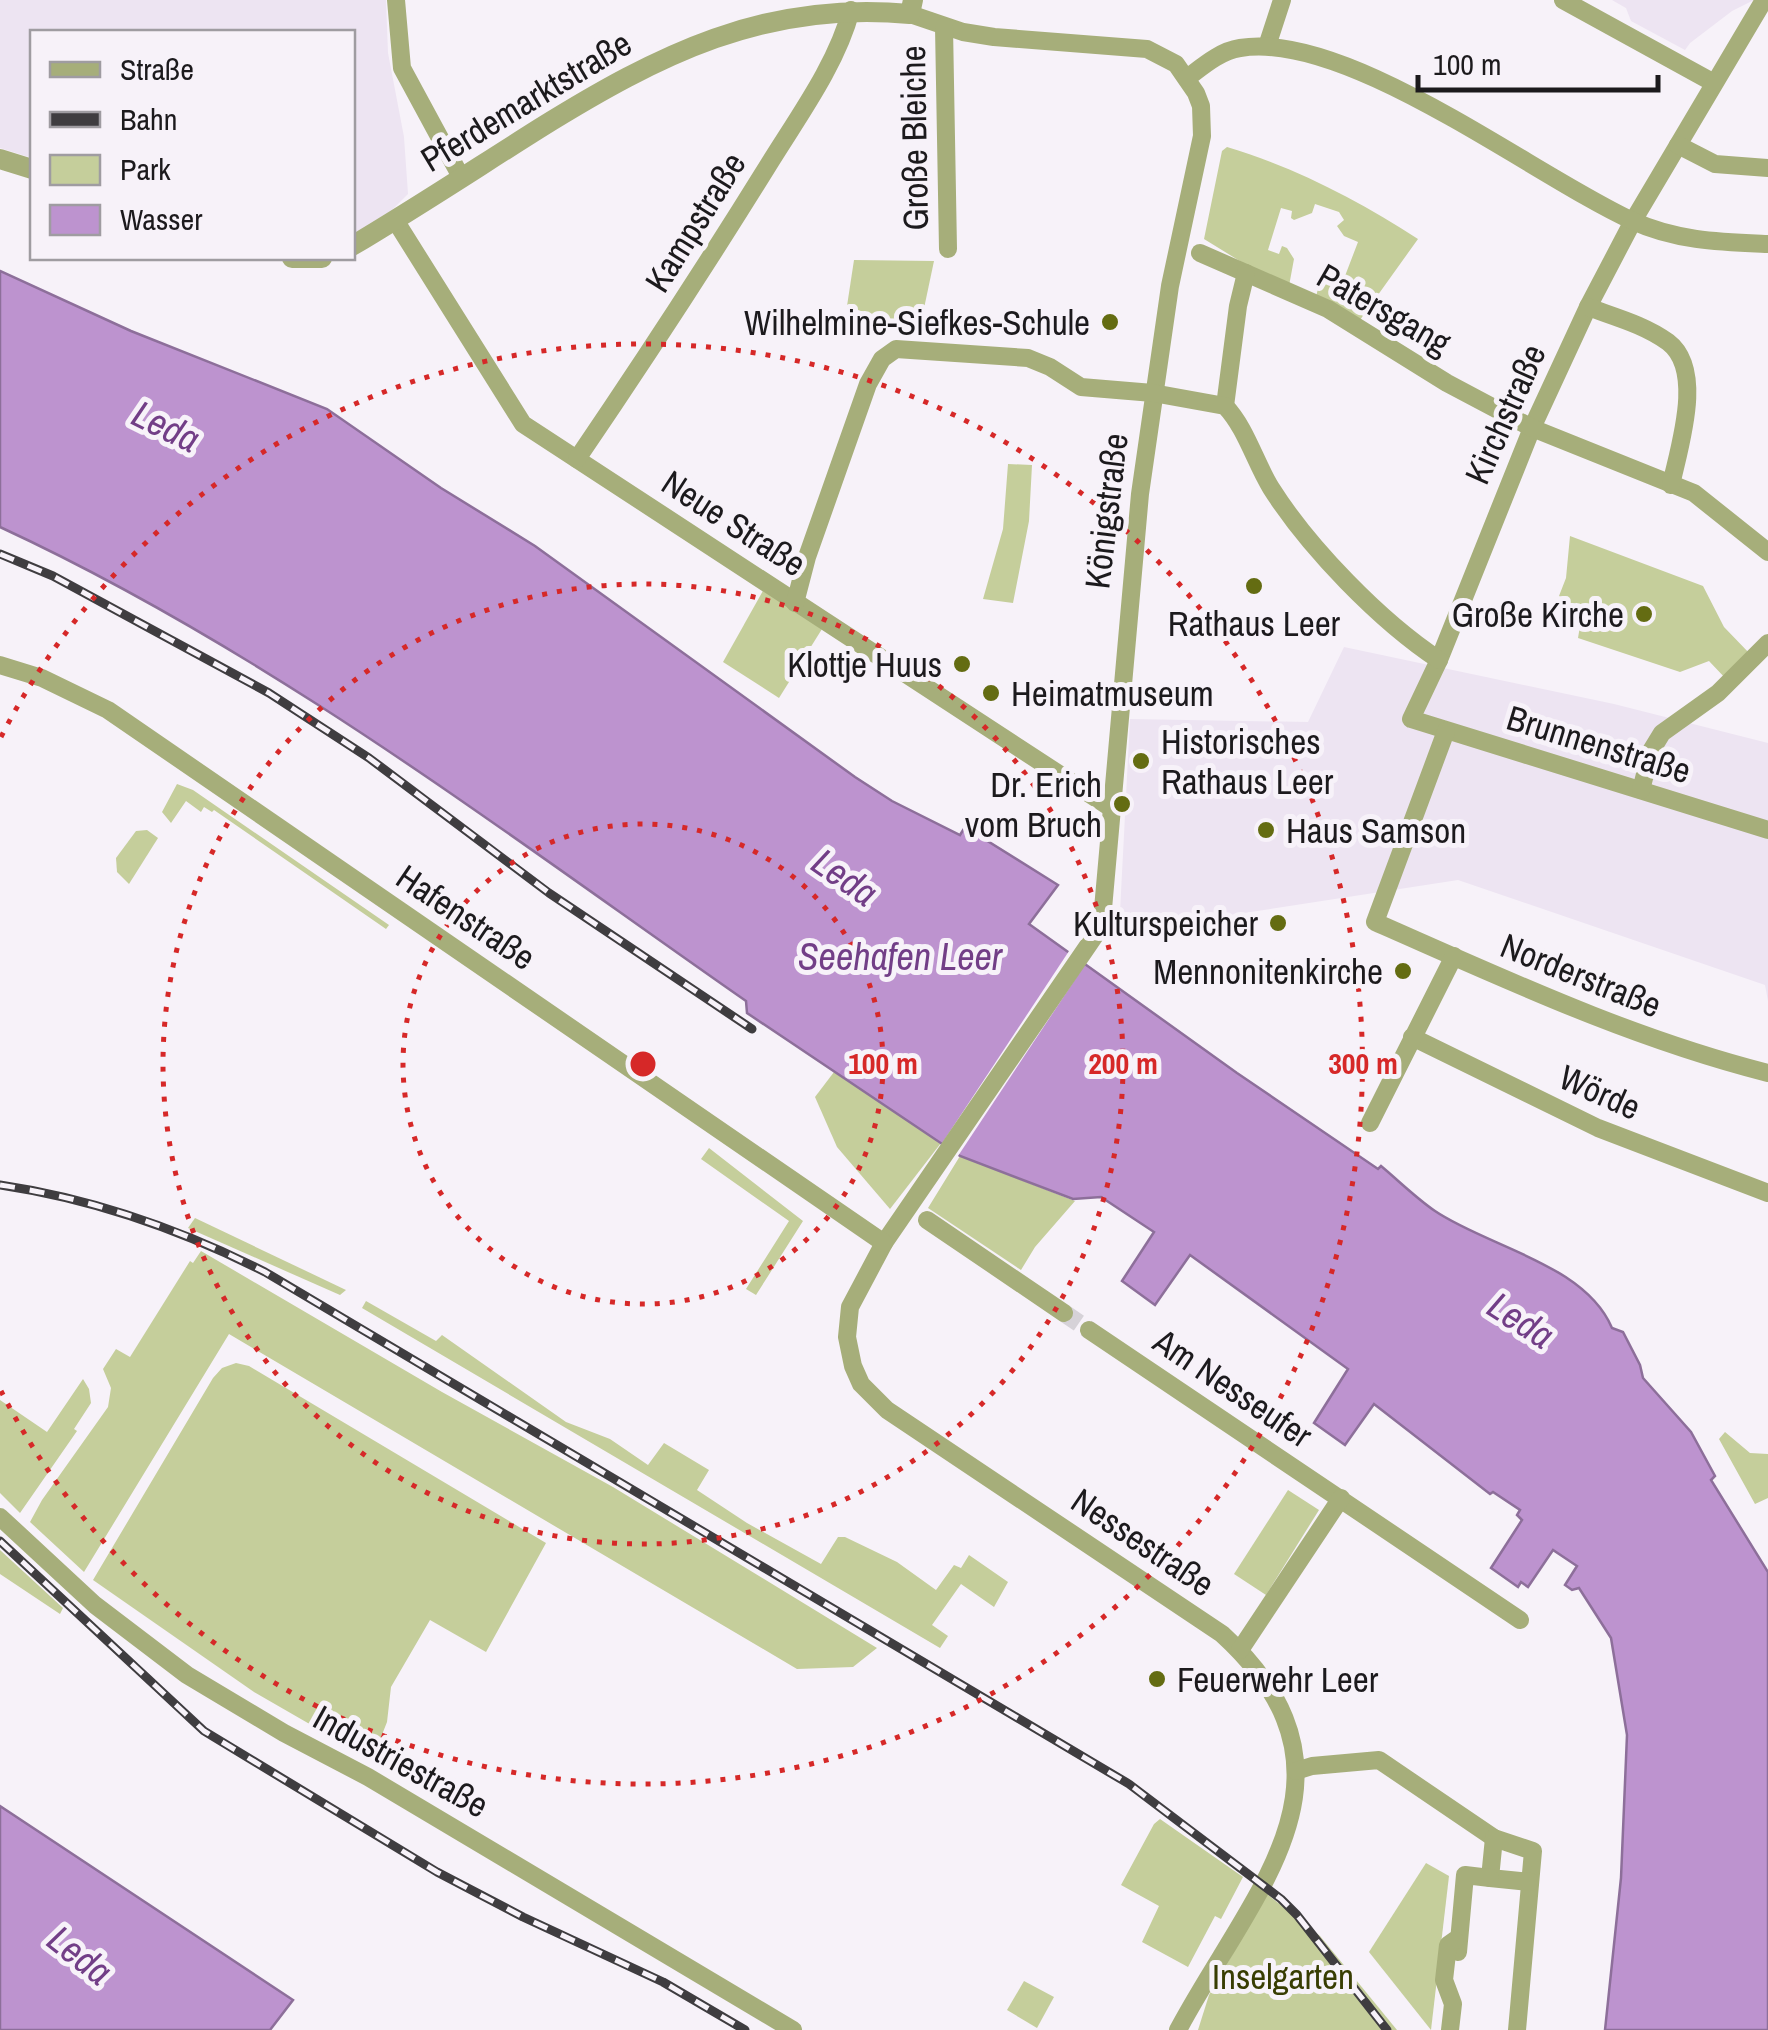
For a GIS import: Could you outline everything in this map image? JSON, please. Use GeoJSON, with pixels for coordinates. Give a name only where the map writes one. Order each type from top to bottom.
{"type":"FeatureCollection","features":[{"type":"Feature","properties":{"kind":"street"},"geometry":{"type":"LineString","coordinates":[[396,0],[402,68],[460,177]]}},
{"type":"Feature","properties":{"kind":"street"},"geometry":{"type":"LineString","coordinates":[[1267,46],[1282,0]]}},
{"type":"Feature","properties":{"kind":"street"},"geometry":{"type":"LineString","coordinates":[[1563,0],[1714,84]]}},
{"type":"Feature","properties":{"kind":"street","name":"Kirchstraße"},"geometry":{"type":"LineString","coordinates":[[1411,719],[1440,660],[1532,428],[1588,306],[1633,221],[1764,0]]}},
{"type":"Feature","properties":{"kind":"street","name":"Pferdemarktstraße"},"geometry":{"type":"LineString","coordinates":[[355,244],[617,80],[665,54],[762,21],[912,7],[944,27],[994,37],[1148,49],[1176,64],[1188,78]]}},
{"type":"Feature","properties":{"kind":"street","name":"Kampstraße"},"geometry":{"type":"LineString","coordinates":[[577,459],[682,306],[799,115],[846,30],[851,10]]}},
{"type":"Feature","properties":{"kind":"street","name":"Große Bleiche"},"geometry":{"type":"LineString","coordinates":[[944,27],[948,249]]}},
{"type":"Feature","properties":{"kind":"street"},"geometry":{"type":"LineString","coordinates":[[1188,78],[1236,48],[1267,46],[1306,54],[1368,76],[1633,221],[1692,239],[1768,244]]}},
{"type":"Feature","properties":{"kind":"street","name":"Königstraße"},"geometry":{"type":"LineString","coordinates":[[936,1169],[1102,920],[1130,581],[1170,286],[1202,136],[1201,106],[1188,78]]}},
{"type":"Feature","properties":{"kind":"street"},"geometry":{"type":"LineString","coordinates":[[1678,145],[1715,164],[1768,168]]}},
{"type":"Feature","properties":{"kind":"street"},"geometry":{"type":"LineString","coordinates":[[0,159],[30,167]]}},
{"type":"Feature","properties":{"kind":"street","name":"Neue Straße"},"geometry":{"type":"LineString","coordinates":[[395,220],[516,416],[1111,808]]}},
{"type":"Feature","properties":{"kind":"street","name":"Patersgang"},"geometry":{"type":"LineString","coordinates":[[1200,252],[1328,309],[1446,383],[1532,428],[1694,494],[1768,552]]}},
{"type":"Feature","properties":{"kind":"street"},"geometry":{"type":"LineString","coordinates":[[1246,273],[1225,406],[1271,487],[1356,590],[1412,642],[1440,660]]}},
{"type":"Feature","properties":{"kind":"street"},"geometry":{"type":"LineString","coordinates":[[1588,306],[1668,342],[1680,354],[1687,374],[1688,395],[1671,486]]}},
{"type":"Feature","properties":{"kind":"street"},"geometry":{"type":"LineString","coordinates":[[795,603],[807,557],[868,384],[889,352],[905,347],[1028,358],[1081,386],[1154,393],[1225,406]]}},
{"type":"Feature","properties":{"kind":"street"},"geometry":{"type":"LineString","coordinates":[[1640,790],[1651,751],[1662,733],[1718,692],[1768,643]]}},
{"type":"Feature","properties":{"kind":"street","name":"Hafenstraße"},"geometry":{"type":"LineString","coordinates":[[0,665],[42,678],[108,710],[884,1243]]}},
{"type":"Feature","properties":{"kind":"street","name":"Brunnenstraße"},"geometry":{"type":"LineString","coordinates":[[1411,719],[1768,830]]}},
{"type":"Feature","properties":{"kind":"street","name":"Norderstraße"},"geometry":{"type":"LineString","coordinates":[[1446,731],[1375,922],[1591,1017],[1708,1058],[1768,1073]]}},
{"type":"Feature","properties":{"kind":"street"},"geometry":{"type":"LineString","coordinates":[[1370,1124],[1454,956]]}},
{"type":"Feature","properties":{"kind":"street","name":"Wörde"},"geometry":{"type":"LineString","coordinates":[[1412,1037],[1598,1128],[1768,1193]]}},
{"type":"Feature","properties":{"kind":"street","name":"Nessestraße"},"geometry":{"type":"LineString","coordinates":[[936,1169],[884,1243],[848,1316],[849,1352],[856,1375],[887,1410],[1222,1634],[1260,1672],[1278,1699],[1292,1737],[1296,1771],[1291,1823],[1283,1846],[1178,2030]]}},
{"type":"Feature","properties":{"kind":"street"},"geometry":{"type":"LineString","coordinates":[[927,1220],[1064,1312]]}},
{"type":"Feature","properties":{"kind":"street","name":"Am Nesseufer"},"geometry":{"type":"LineString","coordinates":[[1089,1330],[1520,1620]]}},
{"type":"Feature","properties":{"kind":"street"},"geometry":{"type":"LineString","coordinates":[[1240,1650],[1341,1498]]}},
{"type":"Feature","properties":{"kind":"street","name":"Industriestraße"},"geometry":{"type":"LineString","coordinates":[[0,1517],[96,1605],[187,1674],[284,1733],[368,1776],[793,2030]]}},
{"type":"Feature","properties":{"kind":"street"},"geometry":{"type":"LineString","coordinates":[[1296,1771],[1378,1760],[1494,1838],[1534,1850],[1517,2030]]}},
{"type":"Feature","properties":{"kind":"street"},"geometry":{"type":"LineString","coordinates":[[1490,1878],[1494,1838]]}},
{"type":"Feature","properties":{"kind":"street"},"geometry":{"type":"LineString","coordinates":[[1450,2030],[1453,2004],[1444,1980],[1448,1946],[1458,1944],[1465,1875],[1530,1882]]}},
{"type":"Feature","properties":{"kind":"shaded area"},"geometry":{"type":"Polygon","coordinates":[[[0,0],[386,0],[388,53],[404,137],[408,194],[392,210],[355,234],[355,30],[30,30],[30,157],[0,148],[0,0]]]}},
{"type":"Feature","properties":{"kind":"shaded area"},"geometry":{"type":"Polygon","coordinates":[[[1612,0],[1754,0],[1732,11],[1685,50],[1631,21],[1626,8],[1612,0]]]}},
{"type":"Feature","properties":{"kind":"shaded area"},"geometry":{"type":"Polygon","coordinates":[[[1344,647],[1614,704],[1768,743],[1768,1001],[1765,985],[1458,880],[1134,930],[1120,912],[1130,719],[1308,722],[1344,647]]]}},
{"type":"Feature","properties":{"kind":"green space"},"geometry":{"type":"Polygon","coordinates":[[[1227,147],[1302,175],[1350,198],[1418,239],[1360,320],[1269,279],[1204,239],[1222,151],[1227,147]],[[1315,204],[1312,213],[1294,220],[1292,211],[1281,208],[1268,250],[1279,254],[1282,246],[1294,259],[1289,286],[1316,297],[1322,271],[1330,267],[1345,276],[1358,242],[1344,236],[1337,226],[1344,220],[1339,212],[1315,204]]]}},
{"type":"Feature","properties":{"kind":"green space"},"geometry":{"type":"Polygon","coordinates":[[[854,260],[934,261],[919,332],[847,306],[854,260]]]}},
{"type":"Feature","properties":{"kind":"green space"},"geometry":{"type":"Polygon","coordinates":[[[1008,464],[1032,465],[1029,521],[1013,603],[983,599],[1003,529],[1008,464]]]}},
{"type":"Feature","properties":{"kind":"green space"},"geometry":{"type":"Polygon","coordinates":[[[1570,536],[1703,586],[1724,627],[1751,655],[1727,680],[1709,661],[1680,672],[1578,638],[1581,620],[1564,616],[1569,600],[1559,596],[1566,578],[1570,536]]]}},
{"type":"Feature","properties":{"kind":"green space"},"geometry":{"type":"Polygon","coordinates":[[[764,589],[822,629],[779,698],[723,662],[764,589]]]}},
{"type":"Feature","properties":{"kind":"green space"},"geometry":{"type":"Polygon","coordinates":[[[177,784],[193,790],[389,925],[386,929],[214,810],[204,807],[201,812],[186,801],[171,823],[162,812],[177,784]]]}},
{"type":"Feature","properties":{"kind":"green space"},"geometry":{"type":"Polygon","coordinates":[[[147,830],[158,838],[129,884],[117,872],[116,858],[136,831],[147,830]]]}},
{"type":"Feature","properties":{"kind":"green space"},"geometry":{"type":"Polygon","coordinates":[[[834,1072],[941,1143],[890,1209],[837,1147],[815,1097],[834,1072]]]}},
{"type":"Feature","properties":{"kind":"green space"},"geometry":{"type":"Polygon","coordinates":[[[709,1148],[803,1221],[756,1295],[746,1289],[789,1221],[701,1159],[709,1148]]]}},
{"type":"Feature","properties":{"kind":"green space"},"geometry":{"type":"Polygon","coordinates":[[[960,1156],[1075,1201],[1035,1247],[1021,1270],[928,1208],[960,1156]]]}},
{"type":"Feature","properties":{"kind":"green space"},"geometry":{"type":"Polygon","coordinates":[[[195,1218],[346,1290],[340,1295],[188,1228],[195,1218]]]}},
{"type":"Feature","properties":{"kind":"green space"},"geometry":{"type":"Polygon","coordinates":[[[201,1251],[613,1487],[877,1648],[853,1667],[797,1669],[229,1334],[84,1572],[30,1522],[108,1407],[111,1388],[103,1369],[116,1349],[130,1357],[190,1261],[193,1263],[201,1251]]]}},
{"type":"Feature","properties":{"kind":"green space"},"geometry":{"type":"Polygon","coordinates":[[[366,1301],[436,1341],[442,1335],[566,1422],[610,1439],[648,1465],[664,1443],[709,1470],[697,1490],[821,1564],[838,1537],[845,1537],[897,1562],[936,1590],[954,1565],[961,1568],[969,1555],[1008,1582],[994,1607],[961,1584],[932,1625],[948,1636],[940,1648],[362,1308],[366,1301]]]}},
{"type":"Feature","properties":{"kind":"green space"},"geometry":{"type":"Polygon","coordinates":[[[236,1363],[249,1366],[546,1543],[486,1652],[430,1620],[391,1687],[387,1722],[372,1760],[254,1692],[93,1580],[213,1378],[222,1368],[236,1363]]]}},
{"type":"Feature","properties":{"kind":"green space"},"geometry":{"type":"Polygon","coordinates":[[[83,1379],[91,1403],[74,1429],[77,1431],[20,1513],[0,1493],[0,1400],[47,1432],[83,1379]]]}},
{"type":"Feature","properties":{"kind":"green space"},"geometry":{"type":"Polygon","coordinates":[[[1725,1432],[1750,1453],[1768,1454],[1768,1498],[1755,1504],[1719,1439],[1725,1432]]]}},
{"type":"Feature","properties":{"kind":"green space"},"geometry":{"type":"Polygon","coordinates":[[[1288,1490],[1319,1510],[1266,1595],[1234,1574],[1288,1490]]]}},
{"type":"Feature","properties":{"kind":"green space"},"geometry":{"type":"Polygon","coordinates":[[[0,1550],[63,1608],[60,1614],[0,1574],[0,1550]]]}},
{"type":"Feature","properties":{"kind":"green space"},"geometry":{"type":"Polygon","coordinates":[[[1160,1819],[1243,1877],[1221,1919],[1215,1916],[1188,1967],[1142,1942],[1159,1906],[1121,1885],[1160,1819]]]}},
{"type":"Feature","properties":{"kind":"green space"},"geometry":{"type":"Polygon","coordinates":[[[1426,1863],[1449,1876],[1431,2030],[1369,1952],[1426,1863]]]}},
{"type":"Feature","properties":{"kind":"green space","name":"Inselgarten"},"geometry":{"type":"Polygon","coordinates":[[[1267,1894],[1320,1936],[1397,2030],[1198,2030],[1209,1995],[1267,1894]]]}},
{"type":"Feature","properties":{"kind":"green space"},"geometry":{"type":"Polygon","coordinates":[[[1024,1981],[1054,1997],[1037,2028],[1007,2010],[1024,1981]]]}},
{"type":"Feature","properties":{"kind":"water","name":"Seehafen Leer"},"geometry":{"type":"Polygon","coordinates":[[[0,271],[131,331],[327,409],[441,488],[535,546],[855,777],[892,801],[960,835],[965,827],[1058,885],[1029,924],[1237,1073],[1378,1169],[1381,1166],[1435,1211],[1558,1272],[1599,1306],[1612,1328],[1623,1332],[1643,1378],[1691,1432],[1715,1476],[1711,1480],[1768,1572],[1768,2030],[1605,2030],[1621,1878],[1627,1735],[1611,1638],[1579,1588],[1572,1590],[1565,1585],[1577,1566],[1553,1550],[1528,1587],[1521,1582],[1518,1587],[1491,1568],[1522,1520],[1517,1515],[1520,1510],[1493,1492],[1490,1494],[1374,1404],[1345,1445],[1314,1423],[1348,1369],[1190,1255],[1155,1305],[1122,1281],[1154,1232],[1101,1197],[1073,1199],[960,1156],[747,1013],[746,1001],[475,810],[290,687],[99,576],[0,527],[0,271]]]}},
{"type":"Feature","properties":{"kind":"water","name":"Leda"},"geometry":{"type":"Polygon","coordinates":[[[0,1806],[293,2000],[270,2030],[0,2030],[0,1806]]]}},
{"type":"Feature","properties":{"kind":"pier"},"geometry":{"type":"Polygon","coordinates":[[[1071,948],[1088,960],[956,1159],[939,1148],[1071,948]]]}},
{"type":"Feature","properties":{"kind":"tunnel"},"geometry":{"type":"LineString","coordinates":[[1064,1313],[1089,1330]]}},
{"type":"Feature","properties":{"kind":"railway"},"geometry":{"type":"LineString","coordinates":[[0,554],[53,576],[269,693],[369,758],[549,893],[752,1029]]}},
{"type":"Feature","properties":{"kind":"railway"},"geometry":{"type":"LineString","coordinates":[[0,1185],[69,1198],[136,1218],[265,1272],[1129,1784],[1281,1899],[1387,2030]]}},
{"type":"Feature","properties":{"kind":"railway"},"geometry":{"type":"LineString","coordinates":[[0,1541],[204,1731],[437,1872],[663,1982],[745,2030]]}},
{"type":"Feature","properties":{"kind":"place","name":"Wilhelmine-Siefkes-Schule"},"geometry":{"type":"Point","coordinates":[1110,322]}},
{"type":"Feature","properties":{"kind":"place","name":"Rathaus Leer"},"geometry":{"type":"Point","coordinates":[1254,586]}},
{"type":"Feature","properties":{"kind":"place","name":"Große Kirche"},"geometry":{"type":"Point","coordinates":[1644,614]}},
{"type":"Feature","properties":{"kind":"place","name":"Klottje Huus"},"geometry":{"type":"Point","coordinates":[962,664]}},
{"type":"Feature","properties":{"kind":"place","name":"Heimatmuseum"},"geometry":{"type":"Point","coordinates":[991,693]}},
{"type":"Feature","properties":{"kind":"place","name":"Historisches Rathaus Leer"},"geometry":{"type":"Point","coordinates":[1141,761]}},
{"type":"Feature","properties":{"kind":"place","name":"Dr. Erich vom Bruch"},"geometry":{"type":"Point","coordinates":[1122,804]}},
{"type":"Feature","properties":{"kind":"place","name":"Haus Samson"},"geometry":{"type":"Point","coordinates":[1266,830]}},
{"type":"Feature","properties":{"kind":"place","name":"Kulturspeicher"},"geometry":{"type":"Point","coordinates":[1278,923]}},
{"type":"Feature","properties":{"kind":"place","name":"Mennonitenkirche"},"geometry":{"type":"Point","coordinates":[1403,971]}},
{"type":"Feature","properties":{"kind":"place","name":"Feuerwehr Leer"},"geometry":{"type":"Point","coordinates":[1157,1679]}}]}
